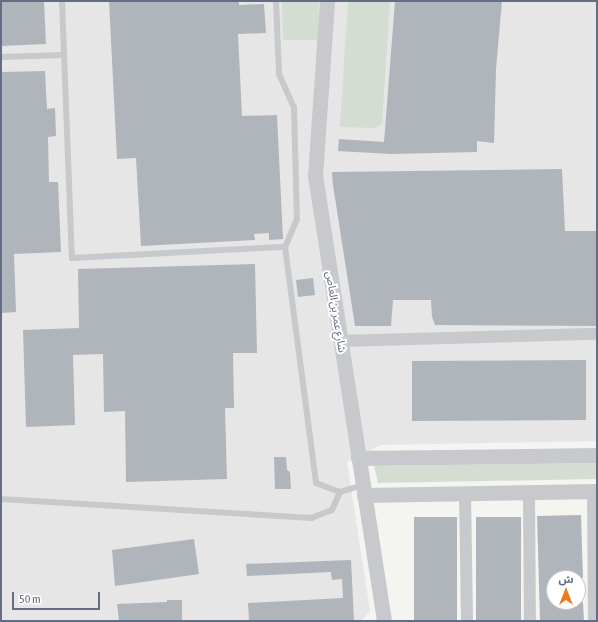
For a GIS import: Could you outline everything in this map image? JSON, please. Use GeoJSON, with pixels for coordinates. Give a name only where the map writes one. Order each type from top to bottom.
{"type":"FeatureCollection","features":[{"type":"Feature","properties":{"kind":"street","name":"شارع عمر بن العاص"},"geometry":{"type":"LineString","coordinates":[[327,1],[315,175],[384,621]]}},
{"type":"Feature","properties":{"kind":"street"},"geometry":{"type":"LineString","coordinates":[[340,341],[597,334]]}},
{"type":"Feature","properties":{"kind":"street"},"geometry":{"type":"LineString","coordinates":[[358,458],[597,455]]}},
{"type":"Feature","properties":{"kind":"street"},"geometry":{"type":"LineString","coordinates":[[363,490],[465,493],[595,491],[594,621]]}},
{"type":"Feature","properties":{"kind":"street"},"geometry":{"type":"LineString","coordinates":[[529,492],[530,621]]}},
{"type":"Feature","properties":{"kind":"street"},"geometry":{"type":"LineString","coordinates":[[465,493],[467,621]]}},
{"type":"Feature","properties":{"kind":"lane"},"geometry":{"type":"LineString","coordinates":[[62,1],[72,258],[285,247]]}},
{"type":"Feature","properties":{"kind":"lane"},"geometry":{"type":"LineString","coordinates":[[276,1],[279,74],[294,107],[297,219],[285,247],[316,483],[340,492],[363,490]]}},
{"type":"Feature","properties":{"kind":"lane"},"geometry":{"type":"LineString","coordinates":[[1,57],[64,54]]}},
{"type":"Feature","properties":{"kind":"lane"},"geometry":{"type":"LineString","coordinates":[[1,499],[311,518],[332,510],[340,492]]}},
{"type":"Feature","properties":{"kind":"shaded area"},"geometry":{"type":"Polygon","coordinates":[[[1,1],[597,1],[597,441],[381,445],[347,462],[370,611],[362,621],[1,621],[1,1]]]}},
{"type":"Feature","properties":{"kind":"shaded area"},"geometry":{"type":"Polygon","coordinates":[[[282,1],[319,1],[318,40],[283,40],[282,1]]]}},
{"type":"Feature","properties":{"kind":"shaded area"},"geometry":{"type":"Polygon","coordinates":[[[348,1],[390,1],[382,124],[375,128],[340,127],[348,1]]]}},
{"type":"Feature","properties":{"kind":"shaded area"},"geometry":{"type":"Polygon","coordinates":[[[597,463],[597,479],[378,483],[374,466],[597,463]]]}},
{"type":"Feature","properties":{"kind":"building"},"geometry":{"type":"Polygon","coordinates":[[[1,1],[44,1],[46,44],[1,46],[1,1]]]}},
{"type":"Feature","properties":{"kind":"building"},"geometry":{"type":"Polygon","coordinates":[[[109,1],[239,1],[239,5],[264,4],[266,33],[238,34],[242,116],[277,115],[283,239],[269,240],[269,233],[254,234],[255,240],[141,246],[136,158],[117,159],[109,1]]]}},
{"type":"Feature","properties":{"kind":"building"},"geometry":{"type":"Polygon","coordinates":[[[395,1],[502,1],[496,69],[494,143],[477,141],[477,152],[391,154],[338,151],[339,139],[384,142],[395,1]]]}},
{"type":"Feature","properties":{"kind":"building"},"geometry":{"type":"Polygon","coordinates":[[[45,71],[47,109],[55,108],[56,136],[48,137],[49,182],[58,182],[61,252],[14,254],[16,312],[1,313],[1,72],[45,71]]]}},
{"type":"Feature","properties":{"kind":"building"},"geometry":{"type":"Polygon","coordinates":[[[562,169],[565,231],[597,231],[597,326],[435,325],[432,317],[431,300],[393,300],[391,326],[355,326],[332,172],[562,169]]]}},
{"type":"Feature","properties":{"kind":"building"},"geometry":{"type":"Polygon","coordinates":[[[255,264],[257,353],[233,353],[234,408],[225,408],[227,479],[126,482],[125,411],[104,412],[103,354],[73,355],[75,425],[26,427],[23,330],[79,328],[78,269],[255,264]]]}},
{"type":"Feature","properties":{"kind":"building"},"geometry":{"type":"Polygon","coordinates":[[[313,278],[315,295],[298,297],[296,280],[313,278]]]}},
{"type":"Feature","properties":{"kind":"building"},"geometry":{"type":"Polygon","coordinates":[[[586,360],[586,420],[412,421],[412,361],[586,360]]]}},
{"type":"Feature","properties":{"kind":"building"},"geometry":{"type":"Polygon","coordinates":[[[274,457],[286,457],[287,470],[290,472],[291,489],[275,489],[274,457]]]}},
{"type":"Feature","properties":{"kind":"building"},"geometry":{"type":"Polygon","coordinates":[[[581,515],[583,570],[546,570],[546,610],[583,610],[584,621],[540,621],[537,516],[581,515]]]}},
{"type":"Feature","properties":{"kind":"building"},"geometry":{"type":"Polygon","coordinates":[[[414,517],[457,517],[457,621],[414,621],[414,517]]]}},
{"type":"Feature","properties":{"kind":"building"},"geometry":{"type":"Polygon","coordinates":[[[476,517],[521,517],[521,621],[476,621],[476,517]]]}},
{"type":"Feature","properties":{"kind":"building"},"geometry":{"type":"Polygon","coordinates":[[[194,539],[199,574],[115,586],[112,550],[194,539]]]}},
{"type":"Feature","properties":{"kind":"building"},"geometry":{"type":"Polygon","coordinates":[[[351,560],[354,621],[249,621],[248,603],[343,598],[342,579],[332,580],[331,572],[247,576],[246,564],[351,560]]]}},
{"type":"Feature","properties":{"kind":"building"},"geometry":{"type":"Polygon","coordinates":[[[167,600],[182,600],[182,621],[119,621],[117,604],[167,602],[167,600]]]}}]}
